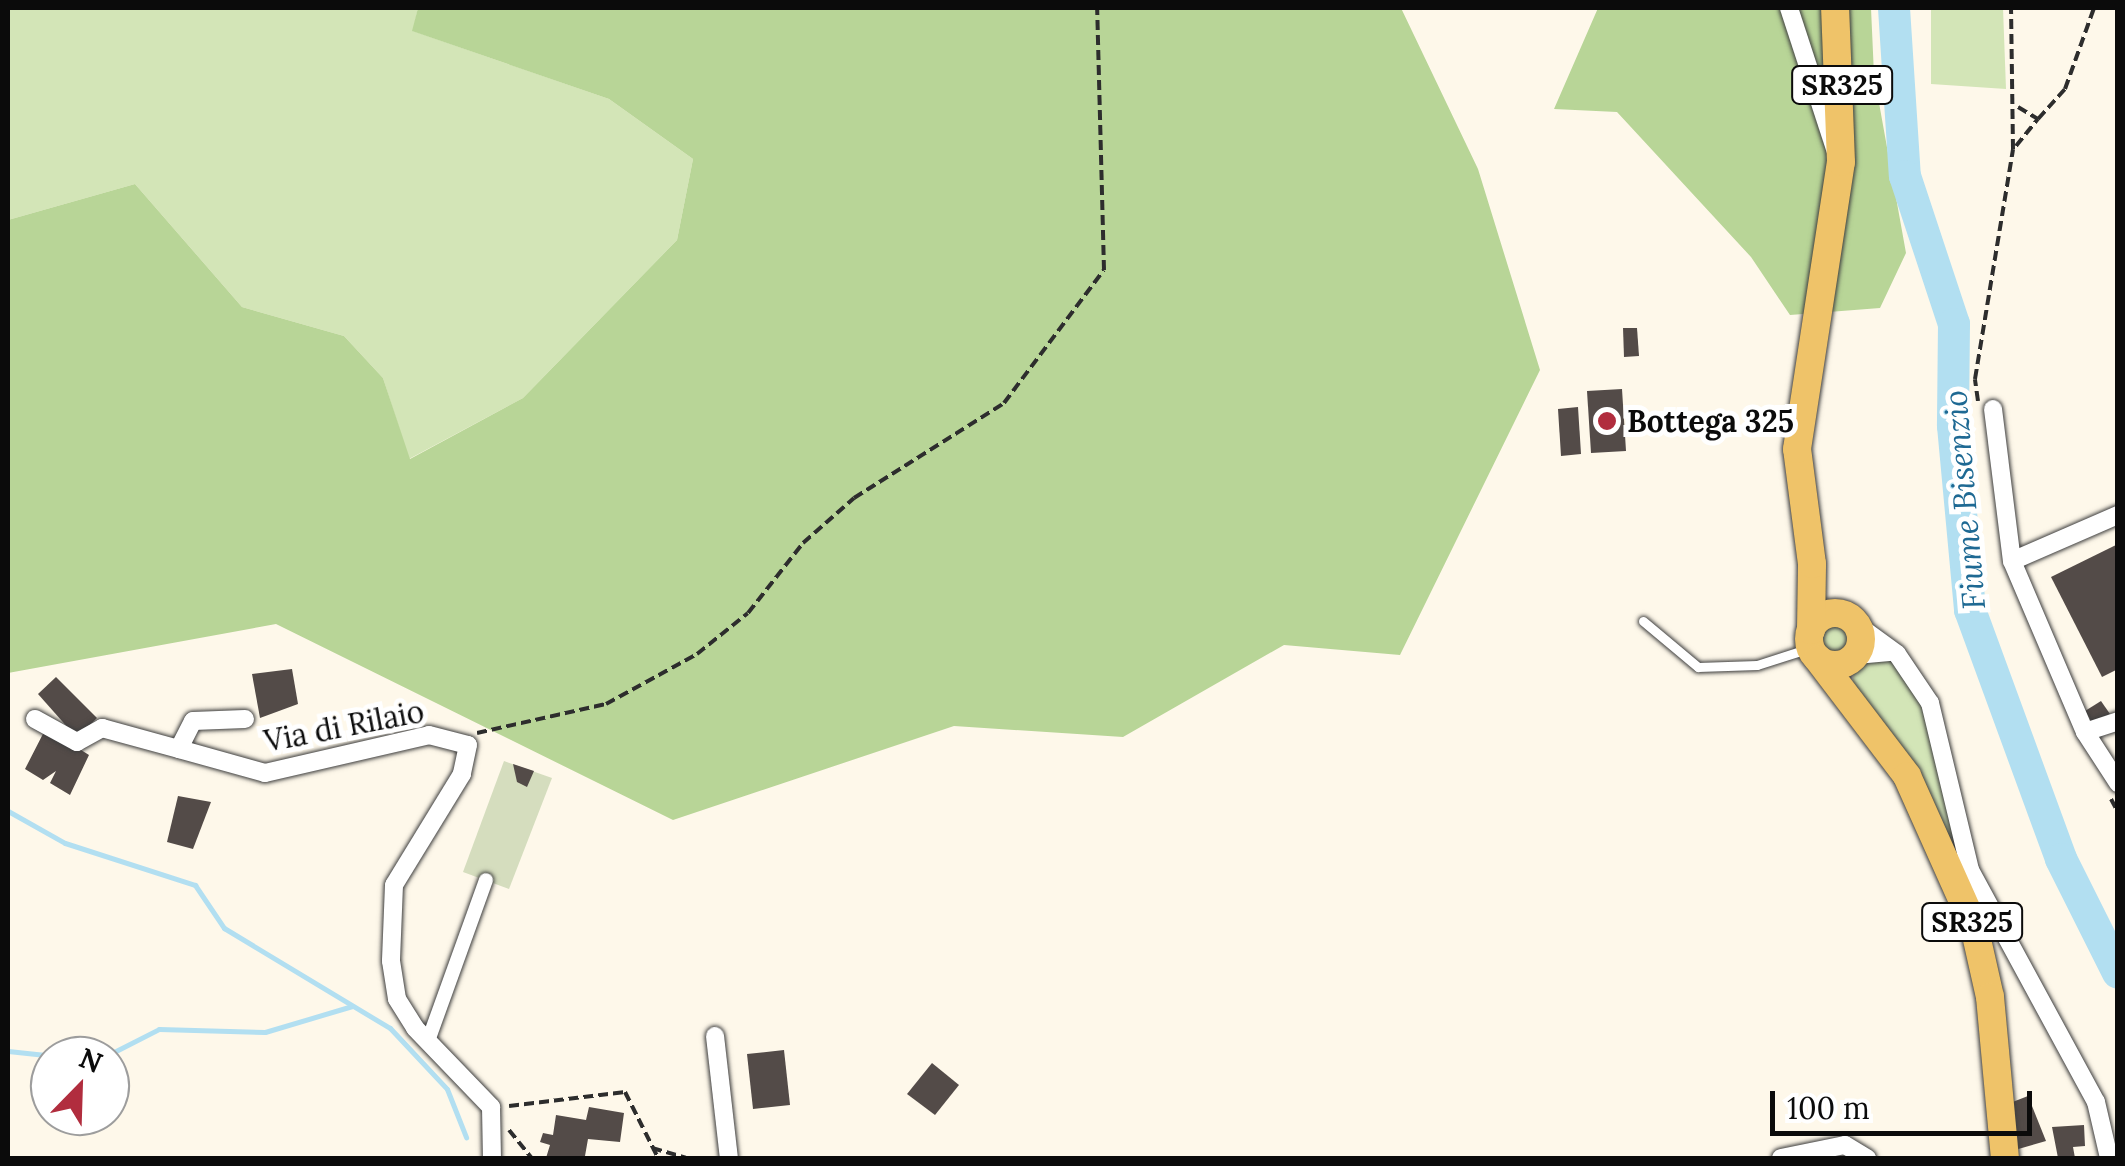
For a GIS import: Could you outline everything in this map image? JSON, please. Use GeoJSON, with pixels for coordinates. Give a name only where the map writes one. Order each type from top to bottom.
{"type":"FeatureCollection","features":[{"type":"Feature","properties":{"kind":"main road","name":"SR325"},"geometry":{"type":"LineString","coordinates":[[1835,8],[1841,162],[1797,449],[1812,564],[1813,646],[1907,776],[1974,926],[1990,997],[2005,1158]]}},
{"type":"Feature","properties":{"kind":"main road","name":"SR325"},"geometry":{"type":"LineString","coordinates":[[1812,564],[1851,620],[1862,710]]}},
{"type":"Feature","properties":{"kind":"main road"},"geometry":{"type":"LineString","coordinates":[[1851,620],[1822,617],[1813,646],[1854,657]]}},
{"type":"Feature","properties":{"kind":"street"},"geometry":{"type":"LineString","coordinates":[[1789,8],[1841,162]]}},
{"type":"Feature","properties":{"kind":"street"},"geometry":{"type":"LineString","coordinates":[[1987,413],[2012,561],[2112,787]]}},
{"type":"Feature","properties":{"kind":"street"},"geometry":{"type":"LineString","coordinates":[[2012,561],[2118,515]]}},
{"type":"Feature","properties":{"kind":"street"},"geometry":{"type":"LineString","coordinates":[[1851,620],[1897,654],[1930,704],[1970,870],[2096,1102],[2109,1158]]}},
{"type":"Feature","properties":{"kind":"street"},"geometry":{"type":"LineString","coordinates":[[1854,657],[1897,654]]}},
{"type":"Feature","properties":{"kind":"street","name":"Via di Rilaio"},"geometry":{"type":"LineString","coordinates":[[179,749],[194,721],[245,718]]}},
{"type":"Feature","properties":{"kind":"street","name":"Via di Rilaio"},"geometry":{"type":"LineString","coordinates":[[35,719],[77,742],[102,728],[265,772],[429,734],[460,737],[468,745],[462,774],[408,854],[390,904],[397,999],[428,1041],[464,1070],[493,1114]]}},
{"type":"Feature","properties":{"kind":"street"},"geometry":{"type":"LineString","coordinates":[[2085,732],[2118,720]]}},
{"type":"Feature","properties":{"kind":"street"},"geometry":{"type":"LineString","coordinates":[[428,1041],[486,880]]}},
{"type":"Feature","properties":{"kind":"street"},"geometry":{"type":"LineString","coordinates":[[714,1036],[729,1158]]}},
{"type":"Feature","properties":{"kind":"street"},"geometry":{"type":"LineString","coordinates":[[492,1158],[493,1114]]}},
{"type":"Feature","properties":{"kind":"street"},"geometry":{"type":"LineString","coordinates":[[1782,1158],[1845,1145],[1867,1158]]}},
{"type":"Feature","properties":{"kind":"lane"},"geometry":{"type":"LineString","coordinates":[[1643,621],[1698,668],[1757,665],[1813,646]]}},
{"type":"Feature","properties":{"kind":"path"},"geometry":{"type":"LineString","coordinates":[[460,737],[606,704],[697,654],[748,613],[804,543],[854,498],[1004,403],[1104,270],[1097,8]]}},
{"type":"Feature","properties":{"kind":"path"},"geometry":{"type":"LineString","coordinates":[[1987,413],[1975,379],[2013,149],[2016,106],[2012,8]]}},
{"type":"Feature","properties":{"kind":"path"},"geometry":{"type":"LineString","coordinates":[[2013,149],[2078,65],[2094,8]]}},
{"type":"Feature","properties":{"kind":"path"},"geometry":{"type":"LineString","coordinates":[[2016,106],[2038,118]]}},
{"type":"Feature","properties":{"kind":"path"},"geometry":{"type":"LineString","coordinates":[[2112,787],[2118,812]]}},
{"type":"Feature","properties":{"kind":"path"},"geometry":{"type":"LineString","coordinates":[[493,1114],[619,1090],[635,1099],[658,1158]]}},
{"type":"Feature","properties":{"kind":"path"},"geometry":{"type":"LineString","coordinates":[[493,1114],[532,1158]]}},
{"type":"Feature","properties":{"kind":"path"},"geometry":{"type":"LineString","coordinates":[[651,1148],[686,1158]]}},
{"type":"Feature","properties":{"kind":"green space"},"geometry":{"type":"Polygon","coordinates":[[[8,8],[418,8],[413,31],[609,99],[693,159],[677,240],[523,398],[409,459],[383,378],[344,336],[242,307],[135,184],[8,220],[8,8]]]}},
{"type":"Feature","properties":{"kind":"green space"},"geometry":{"type":"Polygon","coordinates":[[[418,8],[1401,8],[1478,169],[1540,370],[1400,655],[1284,645],[1123,737],[954,726],[673,820],[276,624],[8,673],[8,220],[135,184],[242,307],[344,336],[383,378],[410,459],[523,398],[677,240],[693,159],[609,99],[412,31],[418,8]]]}},
{"type":"Feature","properties":{"kind":"green space"},"geometry":{"type":"Polygon","coordinates":[[[1598,8],[1871,8],[1874,75],[1906,253],[1880,308],[1790,315],[1751,257],[1617,112],[1554,109],[1598,8]]]}},
{"type":"Feature","properties":{"kind":"green space"},"geometry":{"type":"Polygon","coordinates":[[[1931,8],[2003,8],[2006,89],[1931,84],[1931,8]]]}},
{"type":"Feature","properties":{"kind":"green space"},"geometry":{"type":"Polygon","coordinates":[[[1836,616],[1852,623],[1859,639],[1852,655],[1836,662],[1820,655],[1813,639],[1820,623],[1836,616]]]}},
{"type":"Feature","properties":{"kind":"green space"},"geometry":{"type":"Polygon","coordinates":[[[1896,657],[1927,704],[1968,871],[1955,876],[1853,684],[1854,660],[1896,657]]]}},
{"type":"Feature","properties":{"kind":"green space"},"geometry":{"type":"Polygon","coordinates":[[[504,761],[552,778],[509,889],[463,872],[504,761]]]}},
{"type":"Feature","properties":{"kind":"building"},"geometry":{"type":"Polygon","coordinates":[[[1623,328],[1637,328],[1639,356],[1624,357],[1623,328]]]}},
{"type":"Feature","properties":{"kind":"building","name":"Bottega 325"},"geometry":{"type":"Polygon","coordinates":[[[1622,389],[1626,451],[1591,453],[1587,391],[1622,389]]]}},
{"type":"Feature","properties":{"kind":"building"},"geometry":{"type":"Polygon","coordinates":[[[1578,407],[1581,454],[1561,456],[1558,409],[1578,407]]]}},
{"type":"Feature","properties":{"kind":"building"},"geometry":{"type":"Polygon","coordinates":[[[2118,544],[2118,669],[2102,677],[2051,577],[2118,544]]]}},
{"type":"Feature","properties":{"kind":"building"},"geometry":{"type":"Polygon","coordinates":[[[292,669],[298,704],[260,718],[252,674],[292,669]]]}},
{"type":"Feature","properties":{"kind":"building"},"geometry":{"type":"Polygon","coordinates":[[[56,677],[97,718],[77,738],[38,694],[56,677]]]}},
{"type":"Feature","properties":{"kind":"building"},"geometry":{"type":"Polygon","coordinates":[[[2101,701],[2110,714],[2093,724],[2085,711],[2101,701]]]}},
{"type":"Feature","properties":{"kind":"building"},"geometry":{"type":"Polygon","coordinates":[[[46,728],[89,755],[70,795],[50,783],[56,771],[43,780],[25,769],[46,728]]]}},
{"type":"Feature","properties":{"kind":"building"},"geometry":{"type":"Polygon","coordinates":[[[513,764],[534,771],[527,787],[517,782],[513,764]]]}},
{"type":"Feature","properties":{"kind":"building"},"geometry":{"type":"Polygon","coordinates":[[[178,796],[211,802],[193,849],[167,842],[178,796]]]}},
{"type":"Feature","properties":{"kind":"building"},"geometry":{"type":"Polygon","coordinates":[[[784,1050],[790,1105],[753,1109],[747,1054],[784,1050]]]}},
{"type":"Feature","properties":{"kind":"building"},"geometry":{"type":"Polygon","coordinates":[[[932,1063],[959,1085],[935,1115],[907,1094],[932,1063]]]}},
{"type":"Feature","properties":{"kind":"building"},"geometry":{"type":"Polygon","coordinates":[[[2028,1096],[2046,1141],[2008,1152],[2010,1103],[2028,1096]]]}},
{"type":"Feature","properties":{"kind":"building"},"geometry":{"type":"Polygon","coordinates":[[[589,1107],[624,1113],[620,1142],[588,1139],[585,1156],[546,1158],[550,1145],[540,1142],[543,1133],[553,1135],[556,1115],[586,1120],[589,1107]]]}},
{"type":"Feature","properties":{"kind":"building"},"geometry":{"type":"Polygon","coordinates":[[[2084,1125],[2085,1146],[2073,1147],[2075,1158],[2058,1158],[2052,1127],[2084,1125]]]}},
{"type":"Feature","properties":{"kind":"waterway","name":"Fiume Bisenzio"},"geometry":{"type":"LineString","coordinates":[[1894,8],[1905,176],[1954,324],[1953,426],[1970,610],[2061,859],[2118,973]]}},
{"type":"Feature","properties":{"kind":"waterway"},"geometry":{"type":"LineString","coordinates":[[8,811],[65,843],[195,885],[224,928],[390,1028],[447,1089],[466,1137]]}},
{"type":"Feature","properties":{"kind":"waterway"},"geometry":{"type":"LineString","coordinates":[[130,1044],[159,1029],[265,1032],[352,1006]]}},
{"type":"Feature","properties":{"kind":"waterway"},"geometry":{"type":"LineString","coordinates":[[8,1051],[30,1053]]}},
{"type":"Feature","properties":{"kind":"place","name":"Bottega 325"},"geometry":{"type":"Point","coordinates":[1607,421]}}]}
